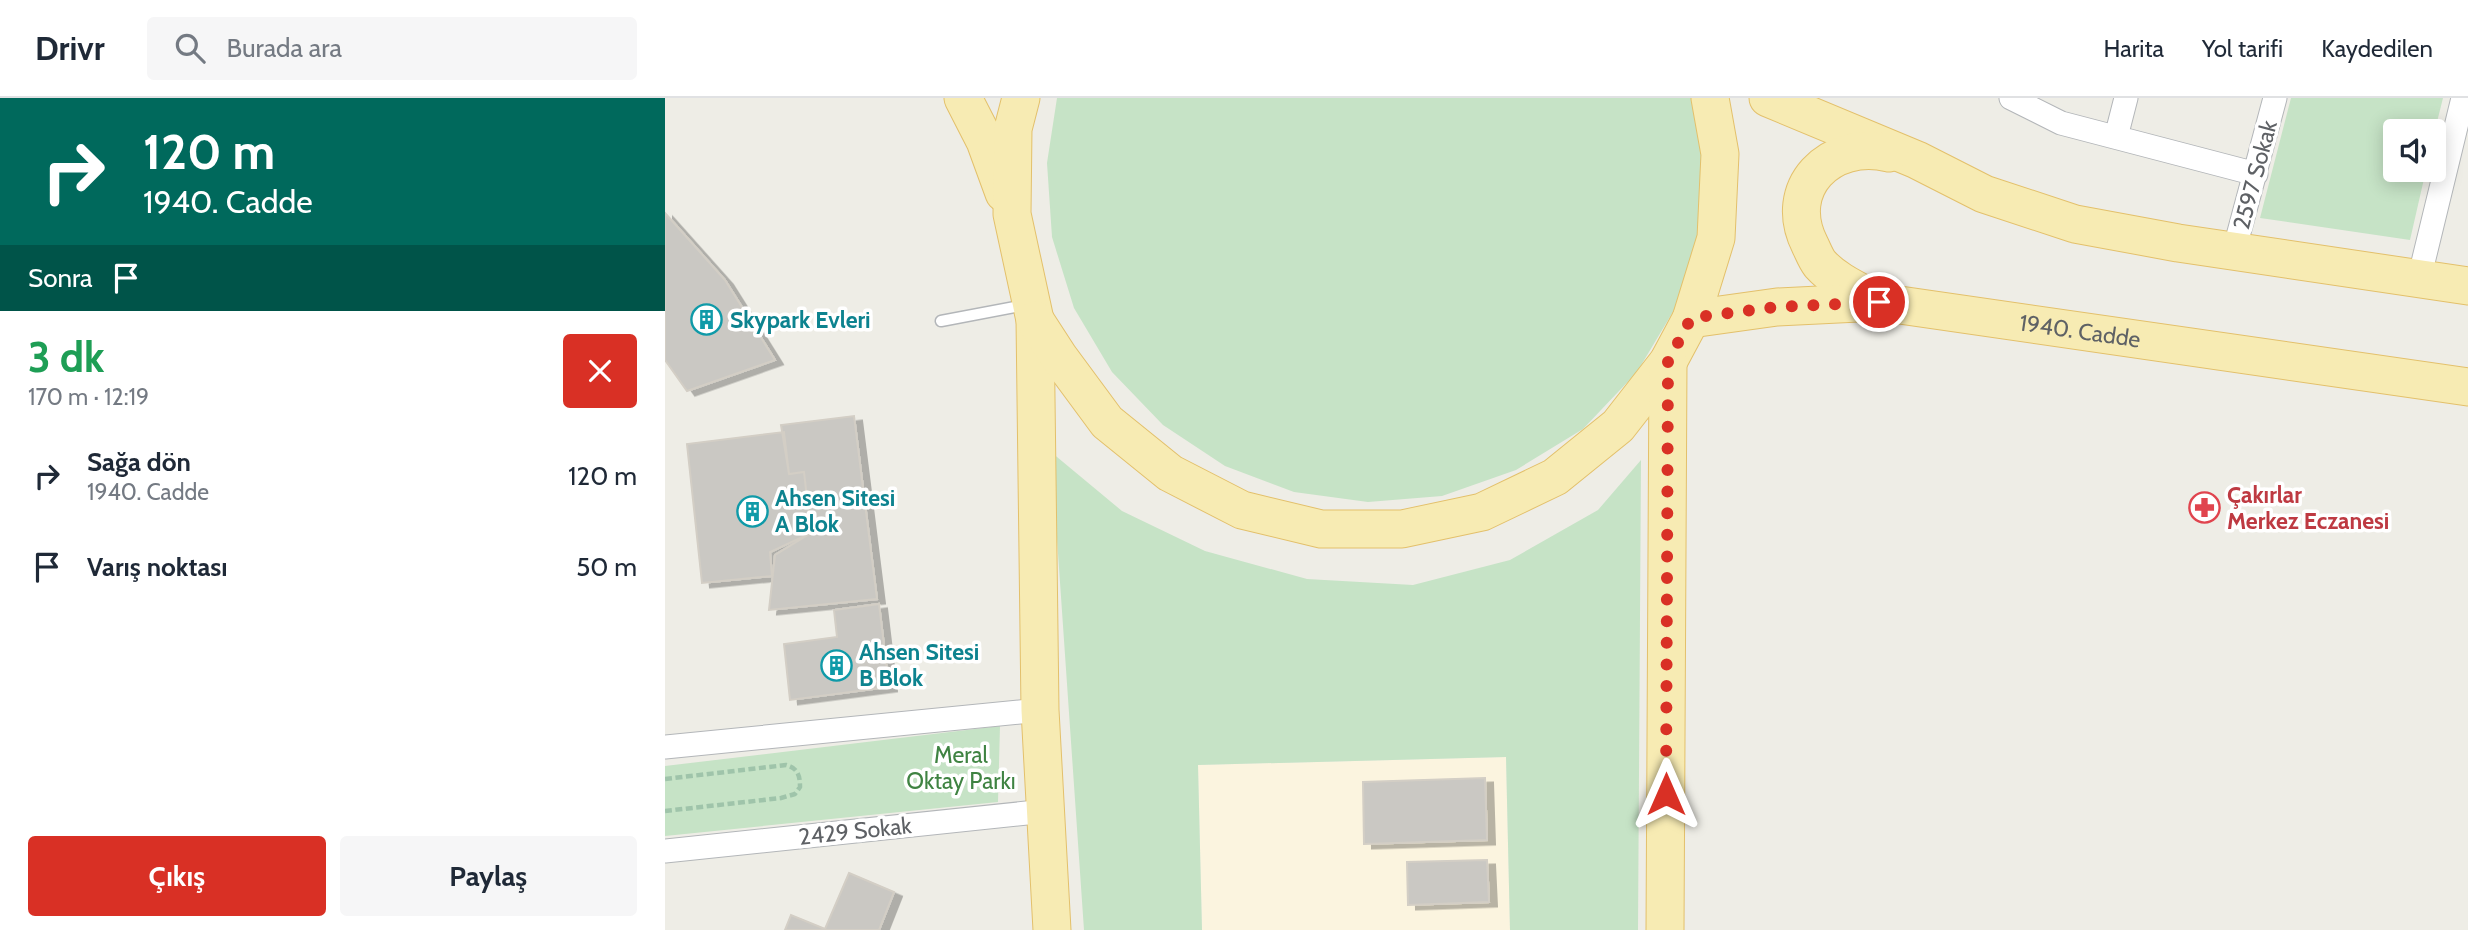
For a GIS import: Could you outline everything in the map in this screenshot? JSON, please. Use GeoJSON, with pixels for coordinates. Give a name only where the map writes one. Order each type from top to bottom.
{"type":"FeatureCollection","features":[{"type":"Feature","properties":{"kind":"main road"},"geometry":{"type":"LineString","coordinates":[[963,98],[985,141],[1012,214],[1033,312],[1040,710],[1052,930]]}},
{"type":"Feature","properties":{"kind":"main road"},"geometry":{"type":"LineString","coordinates":[[1012,214],[1013,129],[1021,98]]}},
{"type":"Feature","properties":{"kind":"main road"},"geometry":{"type":"LineString","coordinates":[[1033,312],[1059,357],[1107,422],[1170,473],[1242,510],[1321,529],[1402,529],[1482,512],[1555,477],[1618,426],[1668,362],[1691,318],[1716,238],[1720,154],[1710,98]]}},
{"type":"Feature","properties":{"kind":"main road"},"geometry":{"type":"LineString","coordinates":[[1768,98],[1917,160],[1984,194],[2075,224],[2468,286]]}},
{"type":"Feature","properties":{"kind":"main road"},"geometry":{"type":"LineString","coordinates":[[1879,302],[1842,282],[1819,263],[1803,231],[1801,198],[1819,166],[1849,152],[1883,152],[1917,160]]}},
{"type":"Feature","properties":{"kind":"main road","name":"1940. Cadde"},"geometry":{"type":"LineString","coordinates":[[1691,318],[1777,307],[1879,302],[2468,387]]}},
{"type":"Feature","properties":{"kind":"main road"},"geometry":{"type":"LineString","coordinates":[[1665,930],[1668,362]]}},
{"type":"Feature","properties":{"kind":"street"},"geometry":{"type":"LineString","coordinates":[[2011,98],[2061,123],[2256,174]]}},
{"type":"Feature","properties":{"kind":"street"},"geometry":{"type":"LineString","coordinates":[[2116,137],[2126,98]]}},
{"type":"Feature","properties":{"kind":"street","name":"2597 Sokak"},"geometry":{"type":"LineString","coordinates":[[2234,251],[2275,98]]}},
{"type":"Feature","properties":{"kind":"street"},"geometry":{"type":"LineString","coordinates":[[2419,279],[2463,98]]}},
{"type":"Feature","properties":{"kind":"street"},"geometry":{"type":"LineString","coordinates":[[665,747],[1040,710]]}},
{"type":"Feature","properties":{"kind":"street","name":"2429 Sokak"},"geometry":{"type":"LineString","coordinates":[[665,851],[1046,811]]}},
{"type":"Feature","properties":{"kind":"lane"},"geometry":{"type":"LineString","coordinates":[[941,321],[1033,312]]}},
{"type":"Feature","properties":{"kind":"path"},"geometry":{"type":"LineString","coordinates":[[665,779],[786,765],[792,766],[798,773],[800,788],[795,794],[781,798],[665,811]]}},
{"type":"Feature","properties":{"kind":"shaded area"},"geometry":{"type":"Polygon","coordinates":[[[1506,757],[1510,930],[1202,930],[1198,765],[1506,757]]]}},
{"type":"Feature","properties":{"kind":"green space"},"geometry":{"type":"Polygon","coordinates":[[[1057,98],[1693,98],[1703,151],[1699,229],[1677,305],[1637,372],[1583,429],[1516,470],[1442,496],[1368,502],[1294,492],[1225,466],[1163,425],[1112,372],[1074,308],[1052,237],[1047,163],[1057,98]]]}},
{"type":"Feature","properties":{"kind":"green space"},"geometry":{"type":"Polygon","coordinates":[[[2291,98],[2443,98],[2438,119],[2383,119],[2383,182],[2423,182],[2410,240],[2260,218],[2291,98]]]}},
{"type":"Feature","properties":{"kind":"green space"},"geometry":{"type":"Polygon","coordinates":[[[1051,452],[1122,511],[1205,551],[1307,579],[1413,585],[1510,560],[1598,510],[1641,460],[1638,930],[1510,930],[1506,757],[1198,765],[1202,930],[1084,930],[1051,452]]]}},
{"type":"Feature","properties":{"kind":"green space","name":"Meral Oktay Parkı"},"geometry":{"type":"Polygon","coordinates":[[[1000,726],[998,802],[665,836],[665,766],[1000,726]]]}},
{"type":"Feature","properties":{"kind":"building","name":"Skypark Evleri"},"geometry":{"type":"Polygon","coordinates":[[[665,213],[725,280],[775,360],[687,391],[665,360],[665,213]]]}},
{"type":"Feature","properties":{"kind":"building"},"geometry":{"type":"Polygon","coordinates":[[[854,416],[877,599],[769,610],[775,555],[811,533],[804,472],[789,474],[781,425],[854,416]]]}},
{"type":"Feature","properties":{"kind":"building","name":"Ahsen Sitesi A Blok"},"geometry":{"type":"Polygon","coordinates":[[[784,432],[789,474],[804,472],[811,533],[770,552],[772,576],[702,583],[687,444],[784,432]]]}},
{"type":"Feature","properties":{"kind":"building","name":"Ahsen Sitesi B Blok"},"geometry":{"type":"Polygon","coordinates":[[[879,604],[889,687],[790,700],[784,644],[837,637],[834,610],[879,604]]]}},
{"type":"Feature","properties":{"kind":"building"},"geometry":{"type":"Polygon","coordinates":[[[1485,778],[1487,840],[1364,844],[1363,782],[1485,778]]]}},
{"type":"Feature","properties":{"kind":"building"},"geometry":{"type":"Polygon","coordinates":[[[1487,860],[1489,902],[1408,905],[1407,862],[1487,860]]]}},
{"type":"Feature","properties":{"kind":"building"},"geometry":{"type":"Polygon","coordinates":[[[849,873],[894,892],[879,930],[785,930],[791,915],[825,929],[849,873]]]}},
{"type":"Feature","properties":{"kind":"place","name":"Skypark Evleri"},"geometry":{"type":"Point","coordinates":[707,320]}},
{"type":"Feature","properties":{"kind":"place","name":"Çakırlar Merkez Eczanesi"},"geometry":{"type":"Point","coordinates":[2204,508]}},
{"type":"Feature","properties":{"kind":"place","name":"Ahsen Sitesi A Blok"},"geometry":{"type":"Point","coordinates":[752,511]}},
{"type":"Feature","properties":{"kind":"place","name":"Ahsen Sitesi B Blok"},"geometry":{"type":"Point","coordinates":[836,665]}},
{"type":"Feature","properties":{"kind":"route"},"geometry":{"type":"LineString","coordinates":[[1666,794],[1668,362],[1691,318],[1777,307],[1879,302]]}}]}
